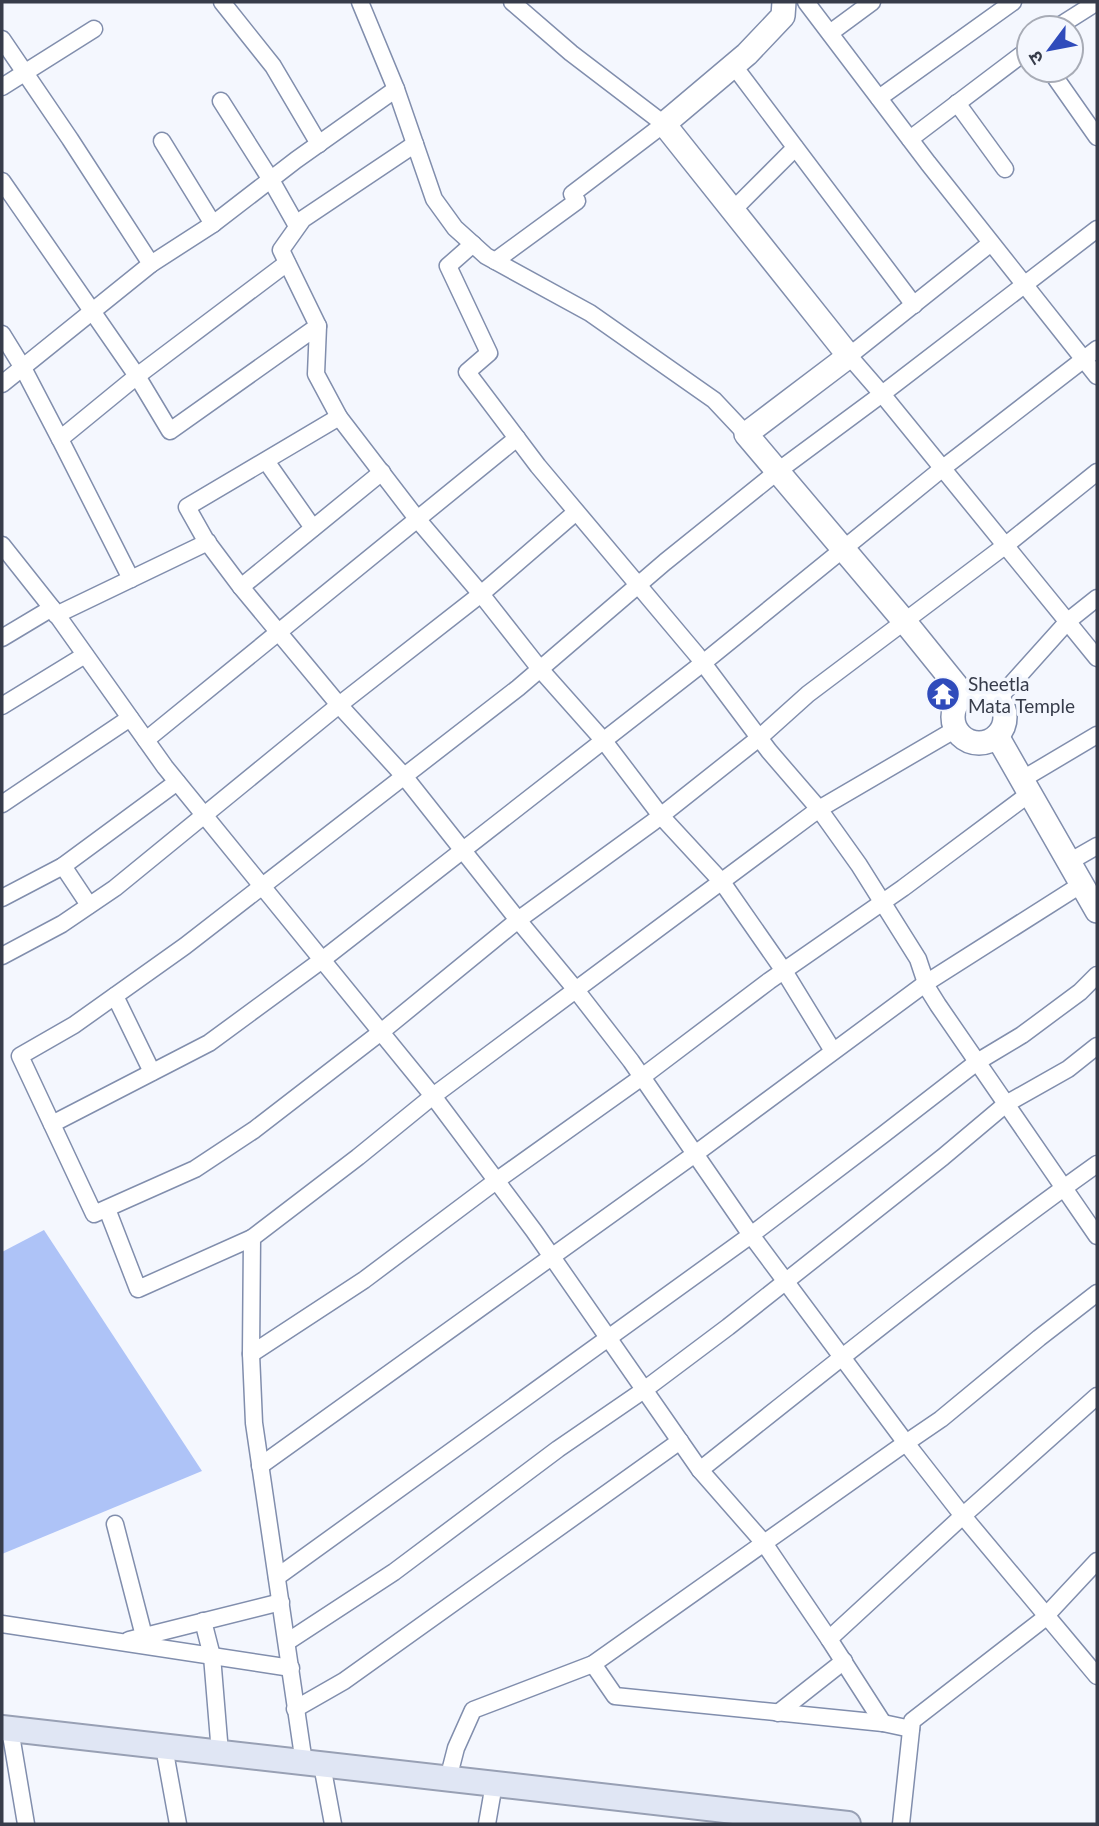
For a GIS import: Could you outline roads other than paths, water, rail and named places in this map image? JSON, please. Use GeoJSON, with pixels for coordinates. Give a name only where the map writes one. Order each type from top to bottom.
{"type":"FeatureCollection","features":[{"type":"Feature","properties":{"kind":"main road"},"geometry":{"type":"LineString","coordinates":[[6,1728],[848,1824]]}},
{"type":"Feature","properties":{"kind":"street"},"geometry":{"type":"LineString","coordinates":[[222,2],[273,66],[319,144]]}},
{"type":"Feature","properties":{"kind":"street"},"geometry":{"type":"LineString","coordinates":[[360,2],[396,89],[434,199],[454,228],[486,256],[590,313],[714,400],[778,471],[964,695]]}},
{"type":"Feature","properties":{"kind":"street"},"geometry":{"type":"LineString","coordinates":[[512,2],[571,53],[664,124],[849,356],[1097,658]]}},
{"type":"Feature","properties":{"kind":"street"},"geometry":{"type":"LineString","coordinates":[[495,261],[577,201],[572,194],[664,124],[734,66],[783,16],[784,2]]}},
{"type":"Feature","properties":{"kind":"street"},"geometry":{"type":"LineString","coordinates":[[806,2],[1097,376]]}},
{"type":"Feature","properties":{"kind":"street"},"geometry":{"type":"LineString","coordinates":[[830,33],[872,2]]}},
{"type":"Feature","properties":{"kind":"street"},"geometry":{"type":"LineString","coordinates":[[879,98],[1013,2]]}},
{"type":"Feature","properties":{"kind":"street"},"geometry":{"type":"LineString","coordinates":[[1078,14],[1097,2]]}},
{"type":"Feature","properties":{"kind":"street"},"geometry":{"type":"LineString","coordinates":[[2,86],[94,29]]}},
{"type":"Feature","properties":{"kind":"street"},"geometry":{"type":"LineString","coordinates":[[2,38],[151,264]]}},
{"type":"Feature","properties":{"kind":"street"},"geometry":{"type":"LineString","coordinates":[[910,139],[1015,60]]}},
{"type":"Feature","properties":{"kind":"street"},"geometry":{"type":"LineString","coordinates":[[734,66],[914,305]]}},
{"type":"Feature","properties":{"kind":"street"},"geometry":{"type":"LineString","coordinates":[[1059,84],[1097,137]]}},
{"type":"Feature","properties":{"kind":"street"},"geometry":{"type":"LineString","coordinates":[[2,384],[151,264],[213,225],[396,89]]}},
{"type":"Feature","properties":{"kind":"street"},"geometry":{"type":"LineString","coordinates":[[221,101],[297,226]]}},
{"type":"Feature","properties":{"kind":"street"},"geometry":{"type":"LineString","coordinates":[[957,103],[1005,169]]}},
{"type":"Feature","properties":{"kind":"street"},"geometry":{"type":"LineString","coordinates":[[162,141],[213,225]]}},
{"type":"Feature","properties":{"kind":"street"},"geometry":{"type":"LineString","coordinates":[[415,144],[303,219],[281,250],[318,326],[316,374],[339,417],[418,520],[540,669],[604,741],[661,816],[722,882],[784,971],[834,1051]]}},
{"type":"Feature","properties":{"kind":"street"},"geometry":{"type":"LineString","coordinates":[[733,210],[795,148]]}},
{"type":"Feature","properties":{"kind":"street"},"geometry":{"type":"LineString","coordinates":[[2,181],[137,376],[170,431],[318,326]]}},
{"type":"Feature","properties":{"kind":"street"},"geometry":{"type":"LineString","coordinates":[[1097,229],[778,471],[540,669],[185,946],[74,1025],[20,1056],[94,1214],[195,1170],[254,1130],[381,1032],[518,920],[661,816],[759,738],[807,694],[1006,545],[1097,472]]}},
{"type":"Feature","properties":{"kind":"street"},"geometry":{"type":"LineString","coordinates":[[746,434],[992,243]]}},
{"type":"Feature","properties":{"kind":"street"},"geometry":{"type":"LineString","coordinates":[[473,244],[448,266],[489,353],[467,372],[576,512],[703,663],[759,738],[819,810],[859,865],[918,959],[926,983],[938,1005],[1097,1236]]}},
{"type":"Feature","properties":{"kind":"street"},"geometry":{"type":"LineString","coordinates":[[60,439],[137,376],[287,263]]}},
{"type":"Feature","properties":{"kind":"street"},"geometry":{"type":"LineString","coordinates":[[2,334],[23,368],[131,579]]}},
{"type":"Feature","properties":{"kind":"street"},"geometry":{"type":"LineString","coordinates":[[52,1124],[209,1043],[321,960],[604,741],[943,468],[1097,349]]}},
{"type":"Feature","properties":{"kind":"street"},"geometry":{"type":"LineString","coordinates":[[339,417],[187,507],[208,542],[241,587],[339,705],[404,776],[576,990],[642,1077],[751,1234],[906,1443],[963,1516],[1097,1676]]}},
{"type":"Feature","properties":{"kind":"street"},"geometry":{"type":"LineString","coordinates":[[146,740],[517,438]]}},
{"type":"Feature","properties":{"kind":"street"},"geometry":{"type":"LineString","coordinates":[[266,461],[313,528]]}},
{"type":"Feature","properties":{"kind":"street"},"geometry":{"type":"LineString","coordinates":[[241,587],[382,472]]}},
{"type":"Feature","properties":{"kind":"street"},"geometry":{"type":"LineString","coordinates":[[2,956],[62,924],[115,888],[339,705],[481,594],[576,512]]}},
{"type":"Feature","properties":{"kind":"street"},"geometry":{"type":"LineString","coordinates":[[2,638],[54,611],[131,579],[208,542]]}},
{"type":"Feature","properties":{"kind":"street"},"geometry":{"type":"LineString","coordinates":[[2,545],[54,611],[177,782],[433,1096],[552,1257],[700,1470],[764,1543],[884,1723]]}},
{"type":"Feature","properties":{"kind":"street"},"geometry":{"type":"LineString","coordinates":[[998,699],[1068,621],[1097,598]]}},
{"type":"Feature","properties":{"kind":"street"},"geometry":{"type":"LineString","coordinates":[[2,706],[85,655]]}},
{"type":"Feature","properties":{"kind":"street"},"geometry":{"type":"LineString","coordinates":[[982,691],[998,699],[1005,716],[997,736],[984,743],[971,742],[961,736],[953,723],[953,712],[964,695],[982,691]]}},
{"type":"Feature","properties":{"kind":"street"},"geometry":{"type":"LineString","coordinates":[[2,804],[130,718]]}},
{"type":"Feature","properties":{"kind":"street"},"geometry":{"type":"LineString","coordinates":[[107,1209],[138,1289],[252,1238],[433,1096],[819,810],[956,729]]}},
{"type":"Feature","properties":{"kind":"street"},"geometry":{"type":"LineString","coordinates":[[251,1354],[364,1280],[784,971],[903,888],[1025,787],[1097,735]]}},
{"type":"Feature","properties":{"kind":"street"},"geometry":{"type":"LineString","coordinates":[[997,736],[1097,911]]}},
{"type":"Feature","properties":{"kind":"street"},"geometry":{"type":"LineString","coordinates":[[2,898],[63,866],[177,782]]}},
{"type":"Feature","properties":{"kind":"street"},"geometry":{"type":"LineString","coordinates":[[1069,862],[1097,846]]}},
{"type":"Feature","properties":{"kind":"street"},"geometry":{"type":"LineString","coordinates":[[63,866],[89,905]]}},
{"type":"Feature","properties":{"kind":"street"},"geometry":{"type":"LineString","coordinates":[[260,1466],[695,1154],[926,983],[1082,884]]}},
{"type":"Feature","properties":{"kind":"street"},"geometry":{"type":"LineString","coordinates":[[277,1577],[751,1234],[977,1062],[1022,1035],[1080,992],[1097,975]]}},
{"type":"Feature","properties":{"kind":"street"},"geometry":{"type":"LineString","coordinates":[[115,996],[152,1072]]}},
{"type":"Feature","properties":{"kind":"street"},"geometry":{"type":"LineString","coordinates":[[288,1643],[394,1572],[558,1449],[644,1390],[786,1282],[1006,1104],[1068,1069],[1097,1046]]}},
{"type":"Feature","properties":{"kind":"street"},"geometry":{"type":"LineString","coordinates":[[700,1470],[843,1357],[1097,1164]]}},
{"type":"Feature","properties":{"kind":"street"},"geometry":{"type":"LineString","coordinates":[[252,1238],[251,1354],[254,1423],[288,1643],[295,1709],[332,1824]]}},
{"type":"Feature","properties":{"kind":"street"},"geometry":{"type":"LineString","coordinates":[[448,1779],[456,1748],[473,1710],[593,1664],[941,1419],[1097,1293]]}},
{"type":"Feature","properties":{"kind":"street"},"geometry":{"type":"LineString","coordinates":[[830,1639],[1097,1396]]}},
{"type":"Feature","properties":{"kind":"street"},"geometry":{"type":"LineString","coordinates":[[295,1709],[344,1681],[680,1441]]}},
{"type":"Feature","properties":{"kind":"street"},"geometry":{"type":"LineString","coordinates":[[115,1524],[144,1636]]}},
{"type":"Feature","properties":{"kind":"street"},"geometry":{"type":"LineString","coordinates":[[901,1824],[912,1721],[1047,1615],[1097,1561]]}},
{"type":"Feature","properties":{"kind":"street"},"geometry":{"type":"LineString","coordinates":[[120,1642],[281,1602]]}},
{"type":"Feature","properties":{"kind":"street"},"geometry":{"type":"LineString","coordinates":[[203,1621],[212,1656],[220,1753]]}},
{"type":"Feature","properties":{"kind":"street"},"geometry":{"type":"LineString","coordinates":[[2,1624],[291,1668]]}},
{"type":"Feature","properties":{"kind":"street"},"geometry":{"type":"LineString","coordinates":[[778,1713],[844,1661]]}},
{"type":"Feature","properties":{"kind":"street"},"geometry":{"type":"LineString","coordinates":[[593,1664],[615,1696],[884,1723],[911,1729]]}},
{"type":"Feature","properties":{"kind":"street"},"geometry":{"type":"LineString","coordinates":[[6,1728],[26,1824]]}},
{"type":"Feature","properties":{"kind":"street"},"geometry":{"type":"LineString","coordinates":[[164,1747],[178,1824]]}},
{"type":"Feature","properties":{"kind":"street"},"geometry":{"type":"LineString","coordinates":[[487,1824],[495,1784]]}},
{"type":"Feature","properties":{"kind":"place","name":"Sheetla Mata Temple"},"geometry":{"type":"Point","coordinates":[943,694]}}]}
